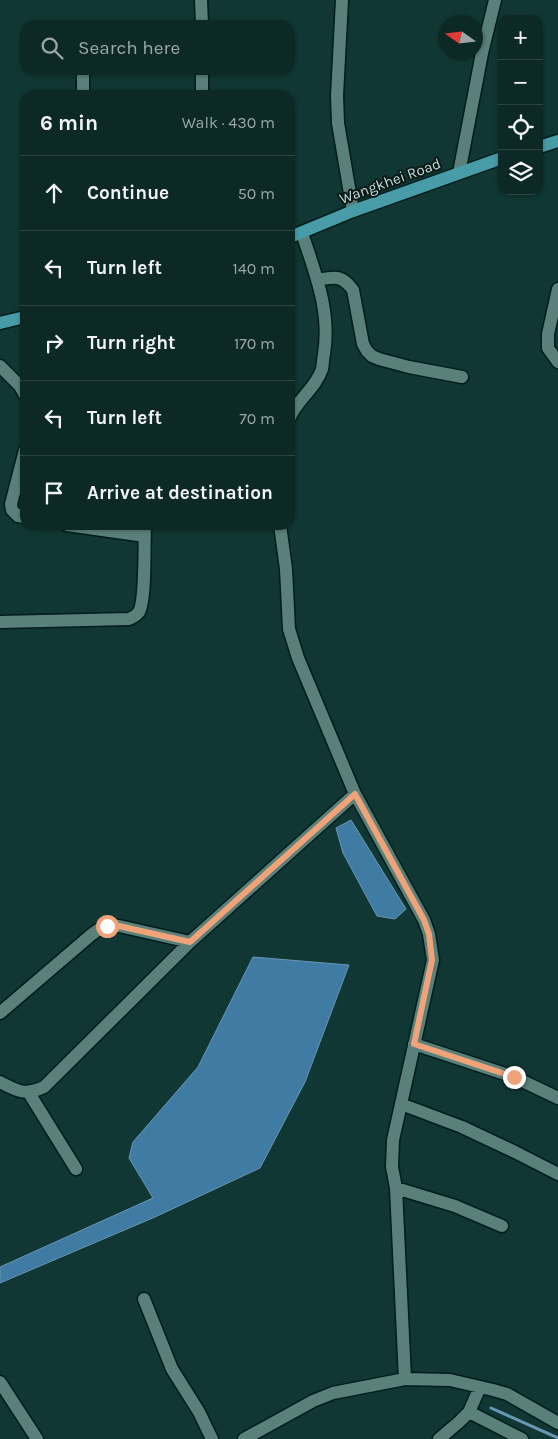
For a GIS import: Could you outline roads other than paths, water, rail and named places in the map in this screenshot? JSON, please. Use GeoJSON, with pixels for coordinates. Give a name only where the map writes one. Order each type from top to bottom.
{"type":"FeatureCollection","features":[{"type":"Feature","properties":{"kind":"main road"},"geometry":{"type":"LineString","coordinates":[[543,146],[558,141]]}},
{"type":"Feature","properties":{"kind":"main road","name":"Wangkhei Road"},"geometry":{"type":"LineString","coordinates":[[296,235],[353,211],[498,159]]}},
{"type":"Feature","properties":{"kind":"main road"},"geometry":{"type":"LineString","coordinates":[[0,323],[20,318]]}},
{"type":"Feature","properties":{"kind":"street"},"geometry":{"type":"LineString","coordinates":[[201,0],[202,20]]}},
{"type":"Feature","properties":{"kind":"street"},"geometry":{"type":"LineString","coordinates":[[342,0],[337,96],[338,123],[353,211]]}},
{"type":"Feature","properties":{"kind":"street"},"geometry":{"type":"LineString","coordinates":[[459,173],[482,52],[495,0]]}},
{"type":"Feature","properties":{"kind":"street"},"geometry":{"type":"LineString","coordinates":[[82,75],[83,90]]}},
{"type":"Feature","properties":{"kind":"street"},"geometry":{"type":"LineString","coordinates":[[202,75],[202,90]]}},
{"type":"Feature","properties":{"kind":"street"},"geometry":{"type":"LineString","coordinates":[[295,408],[314,385],[322,369],[326,323],[323,299],[317,280],[296,235]]}},
{"type":"Feature","properties":{"kind":"street"},"geometry":{"type":"LineString","coordinates":[[317,280],[337,277],[348,282],[353,290],[364,344],[372,356],[410,367],[462,377]]}},
{"type":"Feature","properties":{"kind":"street"},"geometry":{"type":"LineString","coordinates":[[558,289],[548,334],[548,348],[558,362]]}},
{"type":"Feature","properties":{"kind":"street"},"geometry":{"type":"LineString","coordinates":[[0,366],[20,386]]}},
{"type":"Feature","properties":{"kind":"street"},"geometry":{"type":"LineString","coordinates":[[20,471],[12,510],[20,516]]}},
{"type":"Feature","properties":{"kind":"street"},"geometry":{"type":"LineString","coordinates":[[0,622],[81,621],[129,619],[135,617],[139,612],[143,596],[145,530]]}},
{"type":"Feature","properties":{"kind":"street"},"geometry":{"type":"LineString","coordinates":[[281,530],[286,569],[290,630],[298,658],[355,794],[424,920],[429,934],[432,960],[393,1140],[392,1167],[396,1188],[405,1379]]}},
{"type":"Feature","properties":{"kind":"street"},"geometry":{"type":"LineString","coordinates":[[0,1082],[22,1092],[29,1093],[44,1087],[190,942],[355,794]]}},
{"type":"Feature","properties":{"kind":"street"},"geometry":{"type":"LineString","coordinates":[[0,1013],[91,935],[107,926],[119,926],[190,942]]}},
{"type":"Feature","properties":{"kind":"street"},"geometry":{"type":"LineString","coordinates":[[414,1044],[514,1077],[558,1098]]}},
{"type":"Feature","properties":{"kind":"street"},"geometry":{"type":"LineString","coordinates":[[29,1093],[76,1169]]}},
{"type":"Feature","properties":{"kind":"street"},"geometry":{"type":"LineString","coordinates":[[401,1104],[462,1127],[558,1174]]}},
{"type":"Feature","properties":{"kind":"street"},"geometry":{"type":"LineString","coordinates":[[396,1188],[455,1206],[502,1226]]}},
{"type":"Feature","properties":{"kind":"street"},"geometry":{"type":"LineString","coordinates":[[144,1299],[172,1369],[199,1412],[212,1439]]}},
{"type":"Feature","properties":{"kind":"street"},"geometry":{"type":"LineString","coordinates":[[244,1439],[313,1401],[333,1393],[405,1379],[450,1380],[506,1394],[558,1423]]}},
{"type":"Feature","properties":{"kind":"street"},"geometry":{"type":"LineString","coordinates":[[0,1382],[37,1439]]}},
{"type":"Feature","properties":{"kind":"street"},"geometry":{"type":"LineString","coordinates":[[438,1439],[469,1412],[480,1387]]}},
{"type":"Feature","properties":{"kind":"street"},"geometry":{"type":"LineString","coordinates":[[469,1412],[522,1439]]}},
{"type":"Feature","properties":{"kind":"water"},"geometry":{"type":"Polygon","coordinates":[[[351,820],[406,909],[395,919],[377,916],[343,853],[336,828],[351,820]]]}},
{"type":"Feature","properties":{"kind":"water"},"geometry":{"type":"Polygon","coordinates":[[[253,957],[349,965],[305,1082],[260,1168],[155,1217],[0,1283],[0,1267],[153,1198],[129,1158],[133,1142],[198,1067],[253,957]]]}},
{"type":"Feature","properties":{"kind":"waterway"},"geometry":{"type":"LineString","coordinates":[[491,1408],[558,1438]]}}]}
